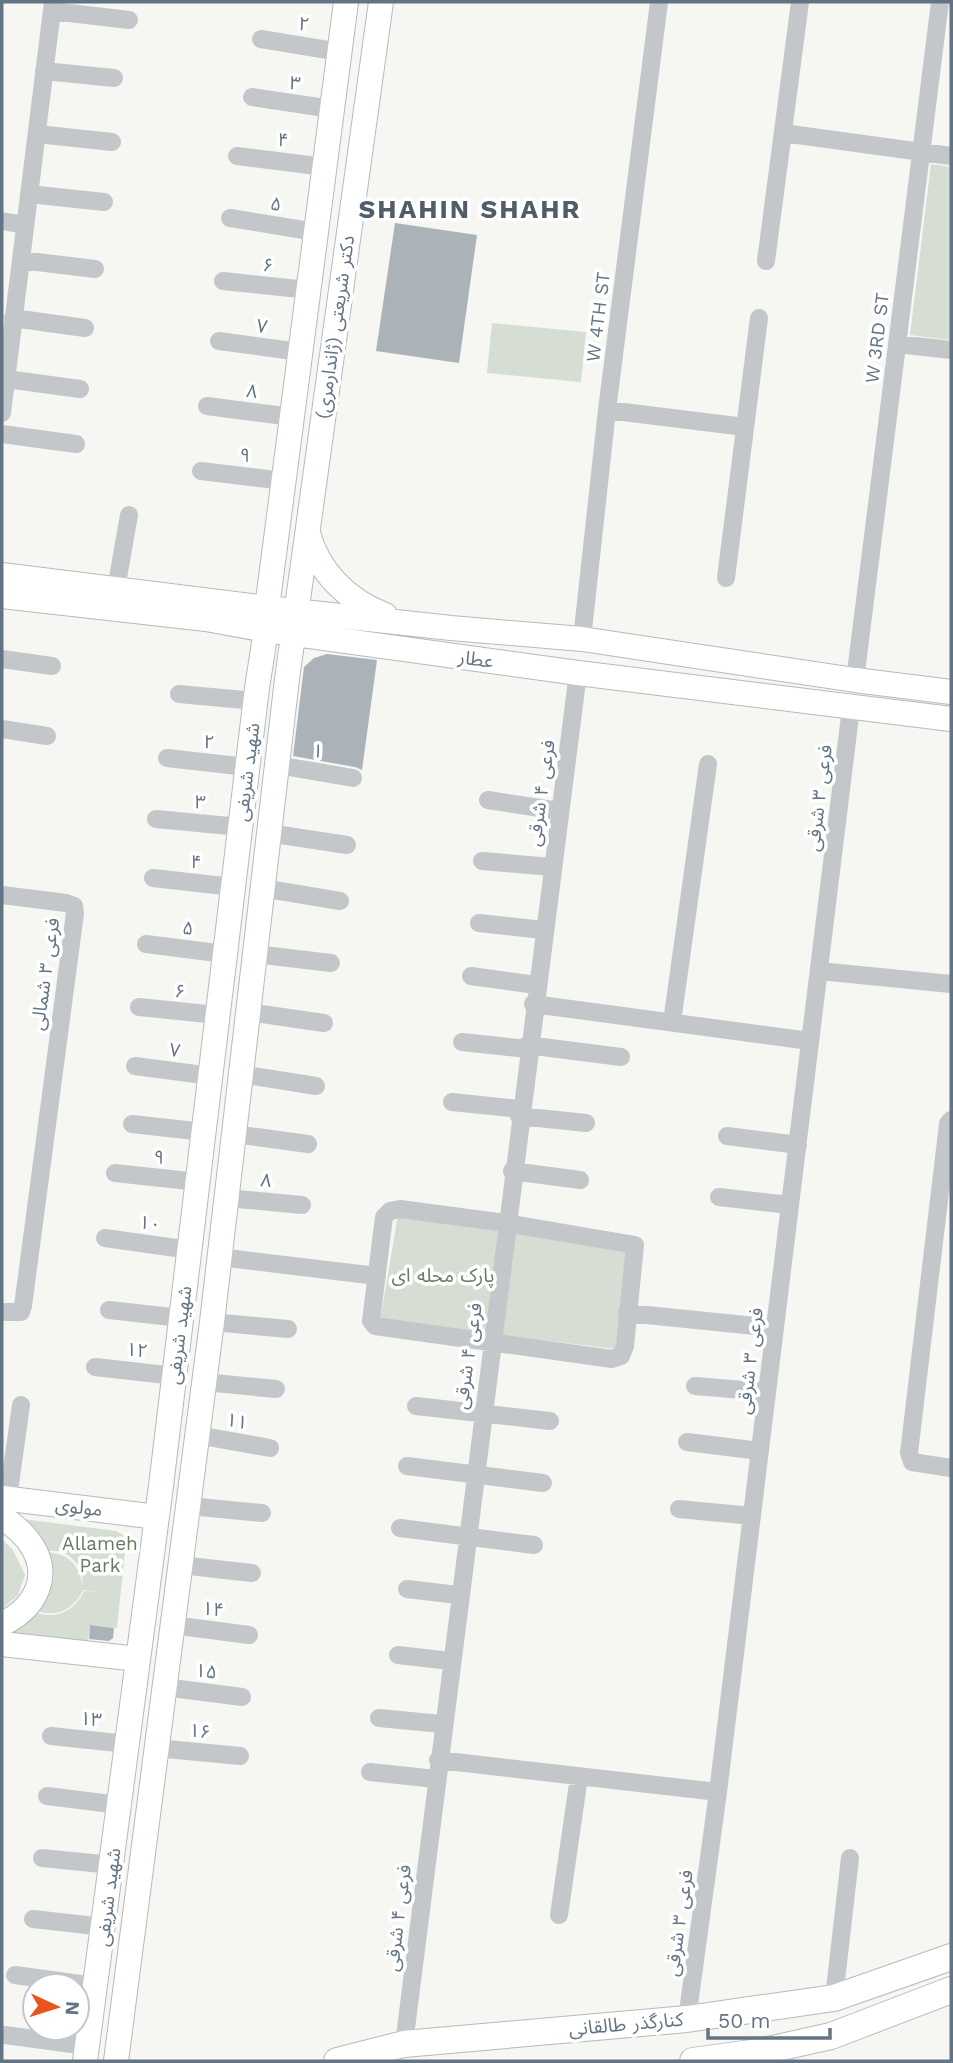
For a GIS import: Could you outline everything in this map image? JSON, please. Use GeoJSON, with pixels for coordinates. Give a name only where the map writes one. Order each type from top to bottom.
{"type":"FeatureCollection","features":[{"type":"Feature","properties":{"kind":"main road","name":"دکتر شریعتی (ژاندارمری)"},"geometry":{"type":"LineString","coordinates":[[267,619],[346,2]]}},
{"type":"Feature","properties":{"kind":"main road","name":"دکتر شریعتی (ژاندارمری)"},"geometry":{"type":"LineString","coordinates":[[296,621],[381,2]]}},
{"type":"Feature","properties":{"kind":"main road"},"geometry":{"type":"LineString","coordinates":[[285,472],[315,468]]}},
{"type":"Feature","properties":{"kind":"main road"},"geometry":{"type":"LineString","coordinates":[[307,528],[315,554],[332,580],[364,607],[386,615],[451,628]]}},
{"type":"Feature","properties":{"kind":"main road"},"geometry":{"type":"LineString","coordinates":[[256,694],[251,658],[242,642],[206,610],[248,593],[261,583],[273,559]]}},
{"type":"Feature","properties":{"kind":"main road","name":"عطار"},"geometry":{"type":"LineString","coordinates":[[2,575],[116,589],[206,610]]}},
{"type":"Feature","properties":{"kind":"main road","name":"عطار"},"geometry":{"type":"LineString","coordinates":[[2,596],[206,610],[267,619],[451,628],[582,639],[855,680],[951,691]]}},
{"type":"Feature","properties":{"kind":"main road","name":"شهید شریفی"},"geometry":{"type":"LineString","coordinates":[[86,2053],[157,1517],[267,619]]}},
{"type":"Feature","properties":{"kind":"main road","name":"عطار"},"geometry":{"type":"LineString","coordinates":[[296,621],[324,638],[578,674],[951,719]]}},
{"type":"Feature","properties":{"kind":"main road","name":"شهید شریفی"},"geometry":{"type":"LineString","coordinates":[[116,2061],[212,1322],[276,765],[296,621]]}},
{"type":"Feature","properties":{"kind":"main road"},"geometry":{"type":"LineString","coordinates":[[287,679],[302,657],[324,638]]}},
{"type":"Feature","properties":{"kind":"main road"},"geometry":{"type":"LineString","coordinates":[[712,690],[717,659]]}},
{"type":"Feature","properties":{"kind":"main road"},"geometry":{"type":"LineString","coordinates":[[184,1293],[214,1297]]}},
{"type":"Feature","properties":{"kind":"main road"},"geometry":{"type":"LineString","coordinates":[[2,1624],[20,1614],[35,1595],[40,1579],[40,1566],[27,1538],[4,1504]]}},
{"type":"Feature","properties":{"kind":"main road","name":"مولوی"},"geometry":{"type":"LineString","coordinates":[[4,1504],[157,1517]]}},
{"type":"Feature","properties":{"kind":"main road"},"geometry":{"type":"LineString","coordinates":[[2,1644],[138,1659]]}},
{"type":"Feature","properties":{"kind":"main road","name":"کنارگذر طالقانی"},"geometry":{"type":"LineString","coordinates":[[337,2061],[404,2044],[687,2019],[834,1998],[951,1958]]}},
{"type":"Feature","properties":{"kind":"main road"},"geometry":{"type":"LineString","coordinates":[[95,1989],[98,2002],[106,2008],[117,2007],[124,1999]]}},
{"type":"Feature","properties":{"kind":"main road"},"geometry":{"type":"LineString","coordinates":[[693,2061],[759,2052],[831,2036],[951,1990]]}},
{"type":"Feature","properties":{"kind":"street","name":"W 4TH ST"},"geometry":{"type":"LineString","coordinates":[[582,639],[607,410],[659,2]]}},
{"type":"Feature","properties":{"kind":"street"},"geometry":{"type":"LineString","coordinates":[[766,261],[800,2]]}},
{"type":"Feature","properties":{"kind":"street","name":"W 3RD ST"},"geometry":{"type":"LineString","coordinates":[[855,680],[940,2]]}},
{"type":"Feature","properties":{"kind":"street"},"geometry":{"type":"LineString","coordinates":[[2,413],[53,6],[129,20]]}},
{"type":"Feature","properties":{"kind":"street","name":"۲"},"geometry":{"type":"LineString","coordinates":[[261,39],[340,52]]}},
{"type":"Feature","properties":{"kind":"street"},"geometry":{"type":"LineString","coordinates":[[44,71],[114,78]]}},
{"type":"Feature","properties":{"kind":"street","name":"۳"},"geometry":{"type":"LineString","coordinates":[[253,97],[332,109]]}},
{"type":"Feature","properties":{"kind":"street"},"geometry":{"type":"LineString","coordinates":[[783,133],[951,156]]}},
{"type":"Feature","properties":{"kind":"street"},"geometry":{"type":"LineString","coordinates":[[37,134],[112,142]]}},
{"type":"Feature","properties":{"kind":"street","name":"۴"},"geometry":{"type":"LineString","coordinates":[[237,156],[325,167]]}},
{"type":"Feature","properties":{"kind":"street"},"geometry":{"type":"LineString","coordinates":[[29,194],[104,202]]}},
{"type":"Feature","properties":{"kind":"street","name":"۵"},"geometry":{"type":"LineString","coordinates":[[230,218],[316,232]]}},
{"type":"Feature","properties":{"kind":"street"},"geometry":{"type":"LineString","coordinates":[[2,221],[25,225]]}},
{"type":"Feature","properties":{"kind":"street"},"geometry":{"type":"LineString","coordinates":[[21,260],[95,269]]}},
{"type":"Feature","properties":{"kind":"street","name":"۶"},"geometry":{"type":"LineString","coordinates":[[223,281],[308,290]]}},
{"type":"Feature","properties":{"kind":"street"},"geometry":{"type":"LineString","coordinates":[[13,318],[85,328]]}},
{"type":"Feature","properties":{"kind":"street"},"geometry":{"type":"LineString","coordinates":[[726,578],[759,318]]}},
{"type":"Feature","properties":{"kind":"street","name":"۷"},"geometry":{"type":"LineString","coordinates":[[219,341],[300,352]]}},
{"type":"Feature","properties":{"kind":"street"},"geometry":{"type":"LineString","coordinates":[[897,344],[951,350]]}},
{"type":"Feature","properties":{"kind":"street"},"geometry":{"type":"LineString","coordinates":[[6,379],[80,389]]}},
{"type":"Feature","properties":{"kind":"street","name":"۸"},"geometry":{"type":"LineString","coordinates":[[207,406],[292,417]]}},
{"type":"Feature","properties":{"kind":"street"},"geometry":{"type":"LineString","coordinates":[[607,410],[745,427]]}},
{"type":"Feature","properties":{"kind":"street"},"geometry":{"type":"LineString","coordinates":[[2,434],[76,443]]}},
{"type":"Feature","properties":{"kind":"street","name":"۹"},"geometry":{"type":"LineString","coordinates":[[201,471],[285,472]]}},
{"type":"Feature","properties":{"kind":"street"},"geometry":{"type":"LineString","coordinates":[[116,589],[129,515]]}},
{"type":"Feature","properties":{"kind":"street"},"geometry":{"type":"LineString","coordinates":[[2,659],[52,666]]}},
{"type":"Feature","properties":{"kind":"street","name":"فرعی ۴ شرقی"},"geometry":{"type":"LineString","coordinates":[[404,2044],[527,1047],[578,674]]}},
{"type":"Feature","properties":{"kind":"street"},"geometry":{"type":"LineString","coordinates":[[179,694],[256,694]]}},
{"type":"Feature","properties":{"kind":"street","name":"فرعی ۳ شرقی"},"geometry":{"type":"LineString","coordinates":[[687,2019],[718,1792],[851,708]]}},
{"type":"Feature","properties":{"kind":"street"},"geometry":{"type":"LineString","coordinates":[[2,729],[47,736]]}},
{"type":"Feature","properties":{"kind":"street","name":"۲"},"geometry":{"type":"LineString","coordinates":[[167,758],[247,767]]}},
{"type":"Feature","properties":{"kind":"street"},"geometry":{"type":"LineString","coordinates":[[672,1022],[708,764]]}},
{"type":"Feature","properties":{"kind":"street","name":"۱"},"geometry":{"type":"LineString","coordinates":[[276,765],[353,778]]}},
{"type":"Feature","properties":{"kind":"street"},"geometry":{"type":"LineString","coordinates":[[488,800],[559,811]]}},
{"type":"Feature","properties":{"kind":"street","name":"۳"},"geometry":{"type":"LineString","coordinates":[[156,819],[240,827]]}},
{"type":"Feature","properties":{"kind":"street"},"geometry":{"type":"LineString","coordinates":[[268,833],[347,845]]}},
{"type":"Feature","properties":{"kind":"street"},"geometry":{"type":"LineString","coordinates":[[482,861],[552,867]]}},
{"type":"Feature","properties":{"kind":"street","name":"۴"},"geometry":{"type":"LineString","coordinates":[[153,878],[233,887]]}},
{"type":"Feature","properties":{"kind":"street"},"geometry":{"type":"LineString","coordinates":[[262,888],[340,901]]}},
{"type":"Feature","properties":{"kind":"street","name":"فرعی ۳ شمالی"},"geometry":{"type":"LineString","coordinates":[[2,895],[74,906],[75,913],[23,1306],[21,1312],[2,1312]]}},
{"type":"Feature","properties":{"kind":"street"},"geometry":{"type":"LineString","coordinates":[[479,923],[543,930]]}},
{"type":"Feature","properties":{"kind":"street","name":"۵"},"geometry":{"type":"LineString","coordinates":[[146,944],[225,954]]}},
{"type":"Feature","properties":{"kind":"street"},"geometry":{"type":"LineString","coordinates":[[255,954],[331,963]]}},
{"type":"Feature","properties":{"kind":"street"},"geometry":{"type":"LineString","coordinates":[[819,971],[951,984]]}},
{"type":"Feature","properties":{"kind":"street"},"geometry":{"type":"LineString","coordinates":[[471,976],[536,985]]}},
{"type":"Feature","properties":{"kind":"street"},"geometry":{"type":"LineString","coordinates":[[533,1004],[810,1041]]}},
{"type":"Feature","properties":{"kind":"street","name":"۶"},"geometry":{"type":"LineString","coordinates":[[139,1007],[218,1016]]}},
{"type":"Feature","properties":{"kind":"street"},"geometry":{"type":"LineString","coordinates":[[248,1012],[324,1023]]}},
{"type":"Feature","properties":{"kind":"street"},"geometry":{"type":"LineString","coordinates":[[462,1042],[621,1057]]}},
{"type":"Feature","properties":{"kind":"street","name":"۷"},"geometry":{"type":"LineString","coordinates":[[135,1066],[211,1076]]}},
{"type":"Feature","properties":{"kind":"street"},"geometry":{"type":"LineString","coordinates":[[240,1074],[316,1086]]}},
{"type":"Feature","properties":{"kind":"street"},"geometry":{"type":"LineString","coordinates":[[452,1102],[586,1123]]}},
{"type":"Feature","properties":{"kind":"street"},"geometry":{"type":"LineString","coordinates":[[951,1120],[948,1124],[909,1453],[912,1462],[951,1468]]}},
{"type":"Feature","properties":{"kind":"street"},"geometry":{"type":"LineString","coordinates":[[132,1124],[204,1132]]}},
{"type":"Feature","properties":{"kind":"street"},"geometry":{"type":"LineString","coordinates":[[234,1133],[308,1144]]}},
{"type":"Feature","properties":{"kind":"street"},"geometry":{"type":"LineString","coordinates":[[727,1136],[797,1145]]}},
{"type":"Feature","properties":{"kind":"street"},"geometry":{"type":"LineString","coordinates":[[512,1171],[580,1180]]}},
{"type":"Feature","properties":{"kind":"street","name":"۹"},"geometry":{"type":"LineString","coordinates":[[115,1173],[198,1182]]}},
{"type":"Feature","properties":{"kind":"street"},"geometry":{"type":"LineString","coordinates":[[719,1197],[790,1205]]}},
{"type":"Feature","properties":{"kind":"street","name":"۸"},"geometry":{"type":"LineString","coordinates":[[226,1198],[302,1205]]}},
{"type":"Feature","properties":{"kind":"street"},"geometry":{"type":"LineString","coordinates":[[400,1209],[506,1223],[635,1245],[625,1346],[621,1356],[612,1359],[375,1326],[371,1321],[384,1217],[390,1211],[400,1209]]}},
{"type":"Feature","properties":{"kind":"street","name":"۱۰"},"geometry":{"type":"LineString","coordinates":[[105,1238],[190,1250]]}},
{"type":"Feature","properties":{"kind":"street"},"geometry":{"type":"LineString","coordinates":[[219,1257],[377,1276]]}},
{"type":"Feature","properties":{"kind":"street"},"geometry":{"type":"LineString","coordinates":[[109,1310],[181,1318]]}},
{"type":"Feature","properties":{"kind":"street"},"geometry":{"type":"LineString","coordinates":[[627,1313],[775,1328]]}},
{"type":"Feature","properties":{"kind":"street"},"geometry":{"type":"LineString","coordinates":[[212,1322],[288,1329]]}},
{"type":"Feature","properties":{"kind":"street","name":"۱۲"},"geometry":{"type":"LineString","coordinates":[[94,1367],[174,1376]]}},
{"type":"Feature","properties":{"kind":"street"},"geometry":{"type":"LineString","coordinates":[[204,1382],[276,1389]]}},
{"type":"Feature","properties":{"kind":"street"},"geometry":{"type":"LineString","coordinates":[[695,1386],[767,1392]]}},
{"type":"Feature","properties":{"kind":"street"},"geometry":{"type":"LineString","coordinates":[[4,1504],[21,1405]]}},
{"type":"Feature","properties":{"kind":"street"},"geometry":{"type":"LineString","coordinates":[[416,1405],[550,1421]]}},
{"type":"Feature","properties":{"kind":"street","name":"۱۱"},"geometry":{"type":"LineString","coordinates":[[197,1435],[270,1448]]}},
{"type":"Feature","properties":{"kind":"street"},"geometry":{"type":"LineString","coordinates":[[687,1443],[760,1451]]}},
{"type":"Feature","properties":{"kind":"street"},"geometry":{"type":"LineString","coordinates":[[407,1466],[543,1483]]}},
{"type":"Feature","properties":{"kind":"street"},"geometry":{"type":"LineString","coordinates":[[189,1506],[262,1513]]}},
{"type":"Feature","properties":{"kind":"street"},"geometry":{"type":"LineString","coordinates":[[679,1509],[752,1516]]}},
{"type":"Feature","properties":{"kind":"street"},"geometry":{"type":"LineString","coordinates":[[400,1528],[534,1545]]}},
{"type":"Feature","properties":{"kind":"street"},"geometry":{"type":"LineString","coordinates":[[180,1565],[252,1573]]}},
{"type":"Feature","properties":{"kind":"street"},"geometry":{"type":"LineString","coordinates":[[407,1589],[458,1595]]}},
{"type":"Feature","properties":{"kind":"street","name":"۱۴"},"geometry":{"type":"LineString","coordinates":[[172,1625],[249,1635]]}},
{"type":"Feature","properties":{"kind":"street"},"geometry":{"type":"LineString","coordinates":[[398,1655],[450,1661]]}},
{"type":"Feature","properties":{"kind":"street","name":"۱۵"},"geometry":{"type":"LineString","coordinates":[[164,1687],[243,1697]]}},
{"type":"Feature","properties":{"kind":"street"},"geometry":{"type":"LineString","coordinates":[[379,1718],[442,1724]]}},
{"type":"Feature","properties":{"kind":"street","name":"۱۳"},"geometry":{"type":"LineString","coordinates":[[51,1736],[127,1744]]}},
{"type":"Feature","properties":{"kind":"street","name":"۱۶"},"geometry":{"type":"LineString","coordinates":[[156,1748],[240,1756]]}},
{"type":"Feature","properties":{"kind":"street"},"geometry":{"type":"LineString","coordinates":[[438,1760],[718,1792]]}},
{"type":"Feature","properties":{"kind":"street"},"geometry":{"type":"LineString","coordinates":[[370,1772],[436,1779]]}},
{"type":"Feature","properties":{"kind":"street"},"geometry":{"type":"LineString","coordinates":[[559,1915],[579,1777]]}},
{"type":"Feature","properties":{"kind":"street"},"geometry":{"type":"LineString","coordinates":[[47,1796],[119,1805]]}},
{"type":"Feature","properties":{"kind":"street"},"geometry":{"type":"LineString","coordinates":[[42,1858],[112,1865]]}},
{"type":"Feature","properties":{"kind":"street"},"geometry":{"type":"LineString","coordinates":[[834,1998],[850,1858]]}},
{"type":"Feature","properties":{"kind":"street"},"geometry":{"type":"LineString","coordinates":[[33,1919],[104,1927]]}},
{"type":"Feature","properties":{"kind":"street"},"geometry":{"type":"LineString","coordinates":[[15,1975],[95,1989]]}},
{"type":"Feature","properties":{"kind":"street"},"geometry":{"type":"LineString","coordinates":[[5,2035],[86,2053]]}},
{"type":"Feature","properties":{"kind":"green space"},"geometry":{"type":"Polygon","coordinates":[[[931,164],[951,167],[951,340],[910,335],[931,164]]]}},
{"type":"Feature","properties":{"kind":"green space"},"geometry":{"type":"Polygon","coordinates":[[[492,323],[586,332],[581,382],[487,373],[492,323]]]}},
{"type":"Feature","properties":{"kind":"green space","name":"پارک محله ای"},"geometry":{"type":"Polygon","coordinates":[[[398,1215],[628,1250],[616,1349],[380,1321],[398,1215]]]}},
{"type":"Feature","properties":{"kind":"green space"},"geometry":{"type":"Polygon","coordinates":[[[15,1518],[116,1531],[123,1535],[126,1542],[117,1628],[90,1625],[87,1647],[5,1635],[34,1612],[50,1615],[64,1612],[75,1604],[84,1591],[100,1592],[83,1590],[69,1608],[57,1613],[34,1610],[47,1552],[61,1555],[71,1561],[83,1585],[82,1575],[69,1556],[44,1548],[15,1518]]]}},
{"type":"Feature","properties":{"kind":"green space","name":"Allameh Park"},"geometry":{"type":"Polygon","coordinates":[[[2,1539],[13,1550],[25,1575],[18,1595],[2,1609],[2,1539]]]}},
{"type":"Feature","properties":{"kind":"building"},"geometry":{"type":"Polygon","coordinates":[[[395,223],[477,235],[459,363],[376,351],[395,223]]]}},
{"type":"Feature","properties":{"kind":"building"},"geometry":{"type":"Polygon","coordinates":[[[327,654],[377,660],[362,770],[293,756],[304,667],[314,658],[327,654]]]}},
{"type":"Feature","properties":{"kind":"building"},"geometry":{"type":"Polygon","coordinates":[[[90,1625],[114,1628],[113,1638],[109,1641],[89,1639],[90,1625]]]}},
{"type":"Feature","properties":{"kind":"district","name":"SHAHIN SHAHR"},"geometry":{"type":"Point","coordinates":[470,209]}}]}
